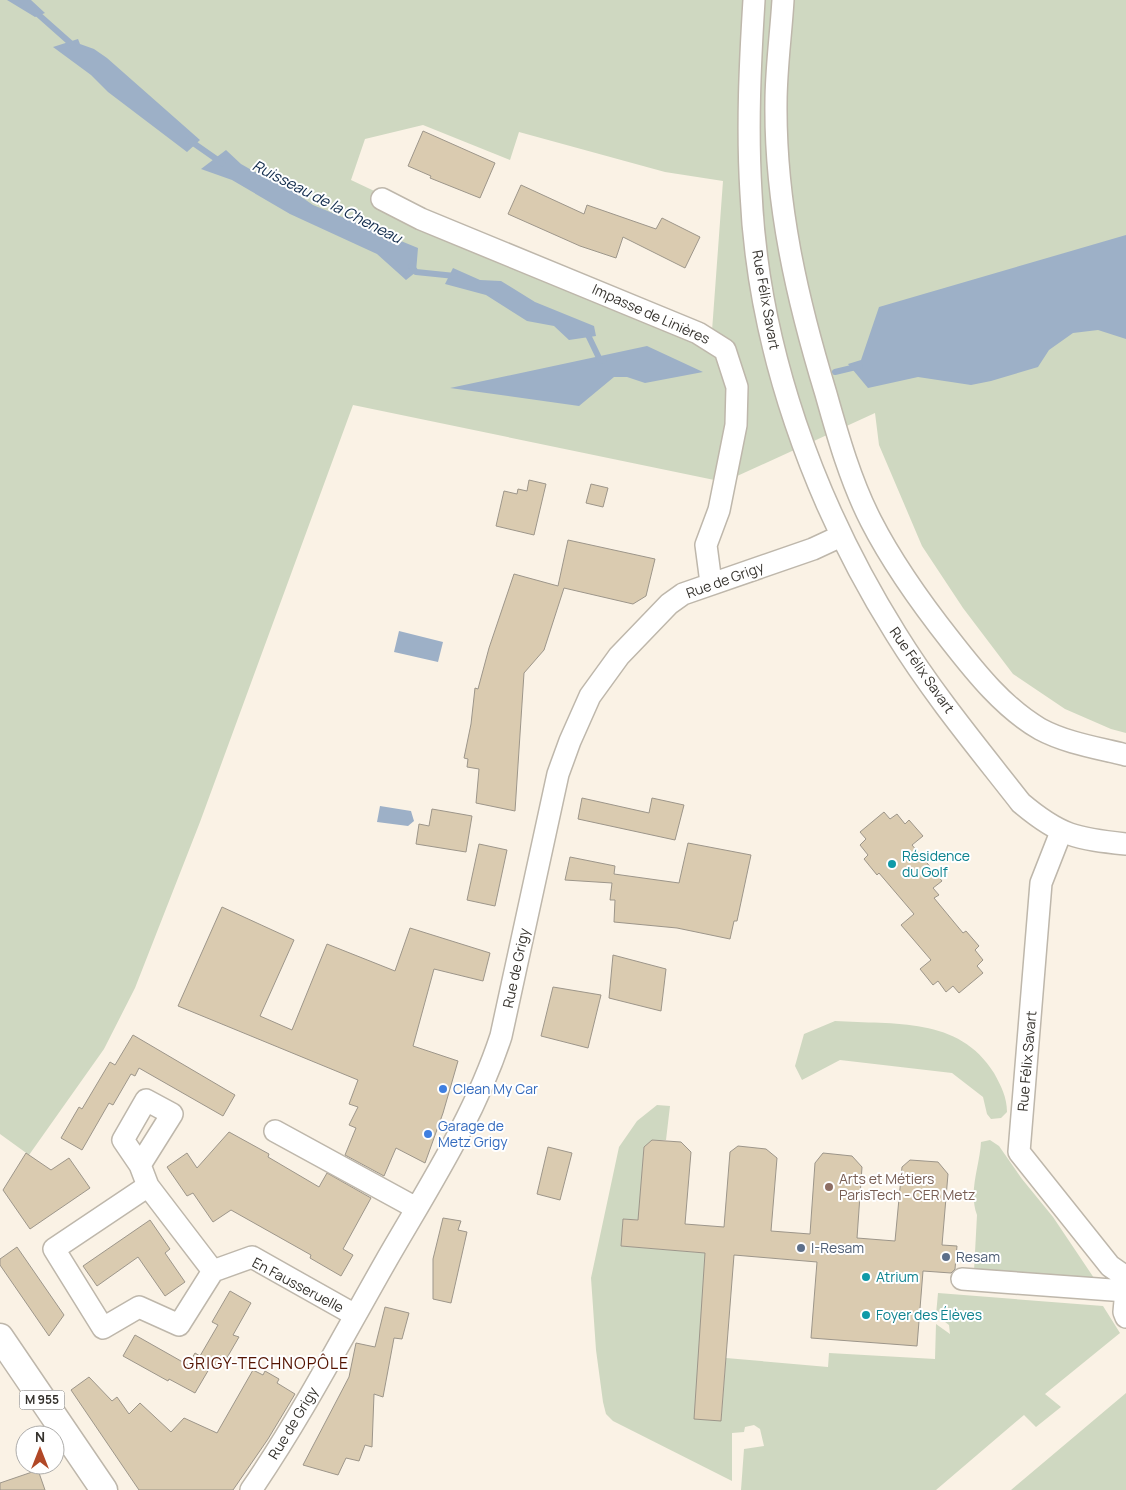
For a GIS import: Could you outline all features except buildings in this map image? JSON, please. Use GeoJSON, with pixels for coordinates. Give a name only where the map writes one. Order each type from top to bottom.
{"type":"FeatureCollection","features":[{"type":"Feature","properties":{"kind":"main road","name":"M 955"},"geometry":{"type":"LineString","coordinates":[[3,1349],[104,1490]]}},
{"type":"Feature","properties":{"kind":"street","name":"Rue Félix Savart"},"geometry":{"type":"LineString","coordinates":[[754,0],[749,112],[751,194],[755,242],[776,354],[797,425],[841,536],[882,611],[925,678],[1021,803],[1040,820],[1062,832],[1042,883],[1019,1152],[1110,1266],[1126,1277]]}},
{"type":"Feature","properties":{"kind":"street"},"geometry":{"type":"LineString","coordinates":[[783,0],[776,103],[784,223],[811,345],[832,415],[870,520],[899,571],[934,620],[972,667],[1016,713],[1041,729],[1067,740],[1126,755]]}},
{"type":"Feature","properties":{"kind":"street","name":"Impasse de Linières"},"geometry":{"type":"LineString","coordinates":[[382,199],[421,218],[698,333],[725,350],[737,387],[736,425],[719,510],[706,545],[711,583]]}},
{"type":"Feature","properties":{"kind":"street","name":"Rue de Grigy"},"geometry":{"type":"LineString","coordinates":[[251,1490],[286,1438],[456,1139],[488,1076],[501,1036],[558,774],[590,696],[619,656],[669,604],[683,594],[784,560],[841,536]]}},
{"type":"Feature","properties":{"kind":"street"},"geometry":{"type":"LineString","coordinates":[[1062,832],[1091,840],[1126,844]]}},
{"type":"Feature","properties":{"kind":"street"},"geometry":{"type":"LineString","coordinates":[[275,1131],[416,1208]]}},
{"type":"Feature","properties":{"kind":"street"},"geometry":{"type":"LineString","coordinates":[[140,1165],[148,1186],[213,1272],[179,1325],[139,1307],[103,1328],[54,1249],[148,1186]]}},
{"type":"Feature","properties":{"kind":"street","name":"En Fausseruelle"},"geometry":{"type":"LineString","coordinates":[[213,1272],[252,1257],[355,1315]]}},
{"type":"Feature","properties":{"kind":"street"},"geometry":{"type":"LineString","coordinates":[[962,1279],[1126,1291],[1124,1312],[1126,1317]]}},
{"type":"Feature","properties":{"kind":"green space"},"geometry":{"type":"Polygon","coordinates":[[[0,0],[1126,0],[1126,733],[1111,729],[1065,709],[1013,674],[963,608],[922,546],[879,445],[875,413],[724,482],[353,405],[200,822],[135,988],[104,1049],[29,1155],[0,1134],[0,0]],[[423,125],[365,139],[351,180],[425,215],[712,331],[723,181],[665,172],[519,132],[510,160],[423,125]]]}},
{"type":"Feature","properties":{"kind":"green space"},"geometry":{"type":"Polygon","coordinates":[[[835,1021],[902,1024],[924,1027],[963,1041],[980,1055],[994,1073],[1005,1096],[1007,1112],[1001,1118],[991,1119],[987,1114],[983,1097],[952,1073],[840,1060],[802,1080],[795,1066],[804,1034],[835,1021]]]}},
{"type":"Feature","properties":{"kind":"green space"},"geometry":{"type":"Polygon","coordinates":[[[657,1105],[670,1106],[666,1140],[653,1140],[650,1146],[644,1146],[640,1205],[643,1220],[623,1219],[621,1246],[705,1253],[721,1421],[726,1358],[828,1367],[829,1353],[935,1359],[936,1324],[950,1334],[949,1325],[936,1315],[938,1293],[1103,1306],[1120,1333],[1045,1394],[1061,1407],[1036,1427],[1024,1415],[936,1490],[741,1490],[744,1449],[764,1446],[760,1429],[754,1425],[745,1427],[744,1432],[732,1433],[732,1481],[613,1421],[606,1414],[603,1402],[596,1350],[591,1278],[619,1147],[637,1121],[657,1105]]]}},
{"type":"Feature","properties":{"kind":"green space"},"geometry":{"type":"Polygon","coordinates":[[[990,1140],[999,1146],[1022,1179],[1053,1217],[1096,1281],[974,1271],[977,1215],[974,1187],[981,1142],[990,1140]]]}},
{"type":"Feature","properties":{"kind":"green space"},"geometry":{"type":"Polygon","coordinates":[[[1126,1393],[1126,1490],[1011,1490],[1126,1393]]]}},
{"type":"Feature","properties":{"kind":"water"},"geometry":{"type":"Polygon","coordinates":[[[7,0],[31,0],[45,13],[35,17],[7,0]]]}},
{"type":"Feature","properties":{"kind":"water"},"geometry":{"type":"Polygon","coordinates":[[[78,39],[80,44],[94,49],[107,58],[200,140],[187,152],[53,47],[78,39]]]}},
{"type":"Feature","properties":{"kind":"water"},"geometry":{"type":"Polygon","coordinates":[[[226,150],[241,164],[255,172],[268,174],[313,205],[418,248],[416,272],[406,280],[377,254],[290,214],[232,180],[201,169],[226,150]]]}},
{"type":"Feature","properties":{"kind":"water"},"geometry":{"type":"Polygon","coordinates":[[[1126,235],[1126,339],[1098,330],[1073,333],[1049,350],[1038,367],[971,385],[918,377],[868,388],[848,364],[861,360],[879,307],[1126,235]]]}},
{"type":"Feature","properties":{"kind":"water"},"geometry":{"type":"Polygon","coordinates":[[[453,268],[480,280],[501,281],[535,302],[594,326],[596,336],[569,340],[554,326],[527,321],[486,295],[445,284],[453,268]]]}},
{"type":"Feature","properties":{"kind":"water"},"geometry":{"type":"Polygon","coordinates":[[[647,346],[703,372],[645,383],[627,377],[614,377],[579,406],[450,388],[647,346]]]}},
{"type":"Feature","properties":{"kind":"water"},"geometry":{"type":"Polygon","coordinates":[[[399,631],[443,642],[438,662],[394,652],[399,631]]]}},
{"type":"Feature","properties":{"kind":"water"},"geometry":{"type":"Polygon","coordinates":[[[380,806],[411,811],[414,821],[408,826],[377,822],[380,806]]]}},
{"type":"Feature","properties":{"kind":"waterway","name":"Ruisseau de la Cheneau"},"geometry":{"type":"LineString","coordinates":[[22,0],[75,47]]}},
{"type":"Feature","properties":{"kind":"waterway","name":"Ruisseau de la Cheneau"},"geometry":{"type":"LineString","coordinates":[[189,140],[222,163]]}},
{"type":"Feature","properties":{"kind":"waterway","name":"Ruisseau de la Cheneau"},"geometry":{"type":"LineString","coordinates":[[411,266],[416,272],[455,276]]}},
{"type":"Feature","properties":{"kind":"waterway","name":"Ruisseau de la Cheneau"},"geometry":{"type":"LineString","coordinates":[[583,333],[588,335],[600,360],[604,361]]}},
{"type":"Feature","properties":{"kind":"waterway","name":"Ruisseau de la Cheneau"},"geometry":{"type":"LineString","coordinates":[[835,372],[860,366]]}},
{"type":"Feature","properties":{"kind":"place","name":"Résidence du Golf"},"geometry":{"type":"Point","coordinates":[892,864]}},
{"type":"Feature","properties":{"kind":"place","name":"Clean My Car"},"geometry":{"type":"Point","coordinates":[443,1089]}},
{"type":"Feature","properties":{"kind":"place","name":"Garage de Metz Grigy"},"geometry":{"type":"Point","coordinates":[428,1134]}},
{"type":"Feature","properties":{"kind":"place","name":"Arts et Métiers ParisTech - CER Metz"},"geometry":{"type":"Point","coordinates":[829,1187]}},
{"type":"Feature","properties":{"kind":"place","name":"I-Resam"},"geometry":{"type":"Point","coordinates":[801,1248]}},
{"type":"Feature","properties":{"kind":"place","name":"Resam"},"geometry":{"type":"Point","coordinates":[946,1257]}},
{"type":"Feature","properties":{"kind":"place","name":"Atrium"},"geometry":{"type":"Point","coordinates":[866,1277]}},
{"type":"Feature","properties":{"kind":"place","name":"Foyer des Élèves"},"geometry":{"type":"Point","coordinates":[866,1315]}},
{"type":"Feature","properties":{"kind":"district","name":"GRIGY-TECHNOPÔLE"},"geometry":{"type":"Point","coordinates":[266,1363]}}]}
